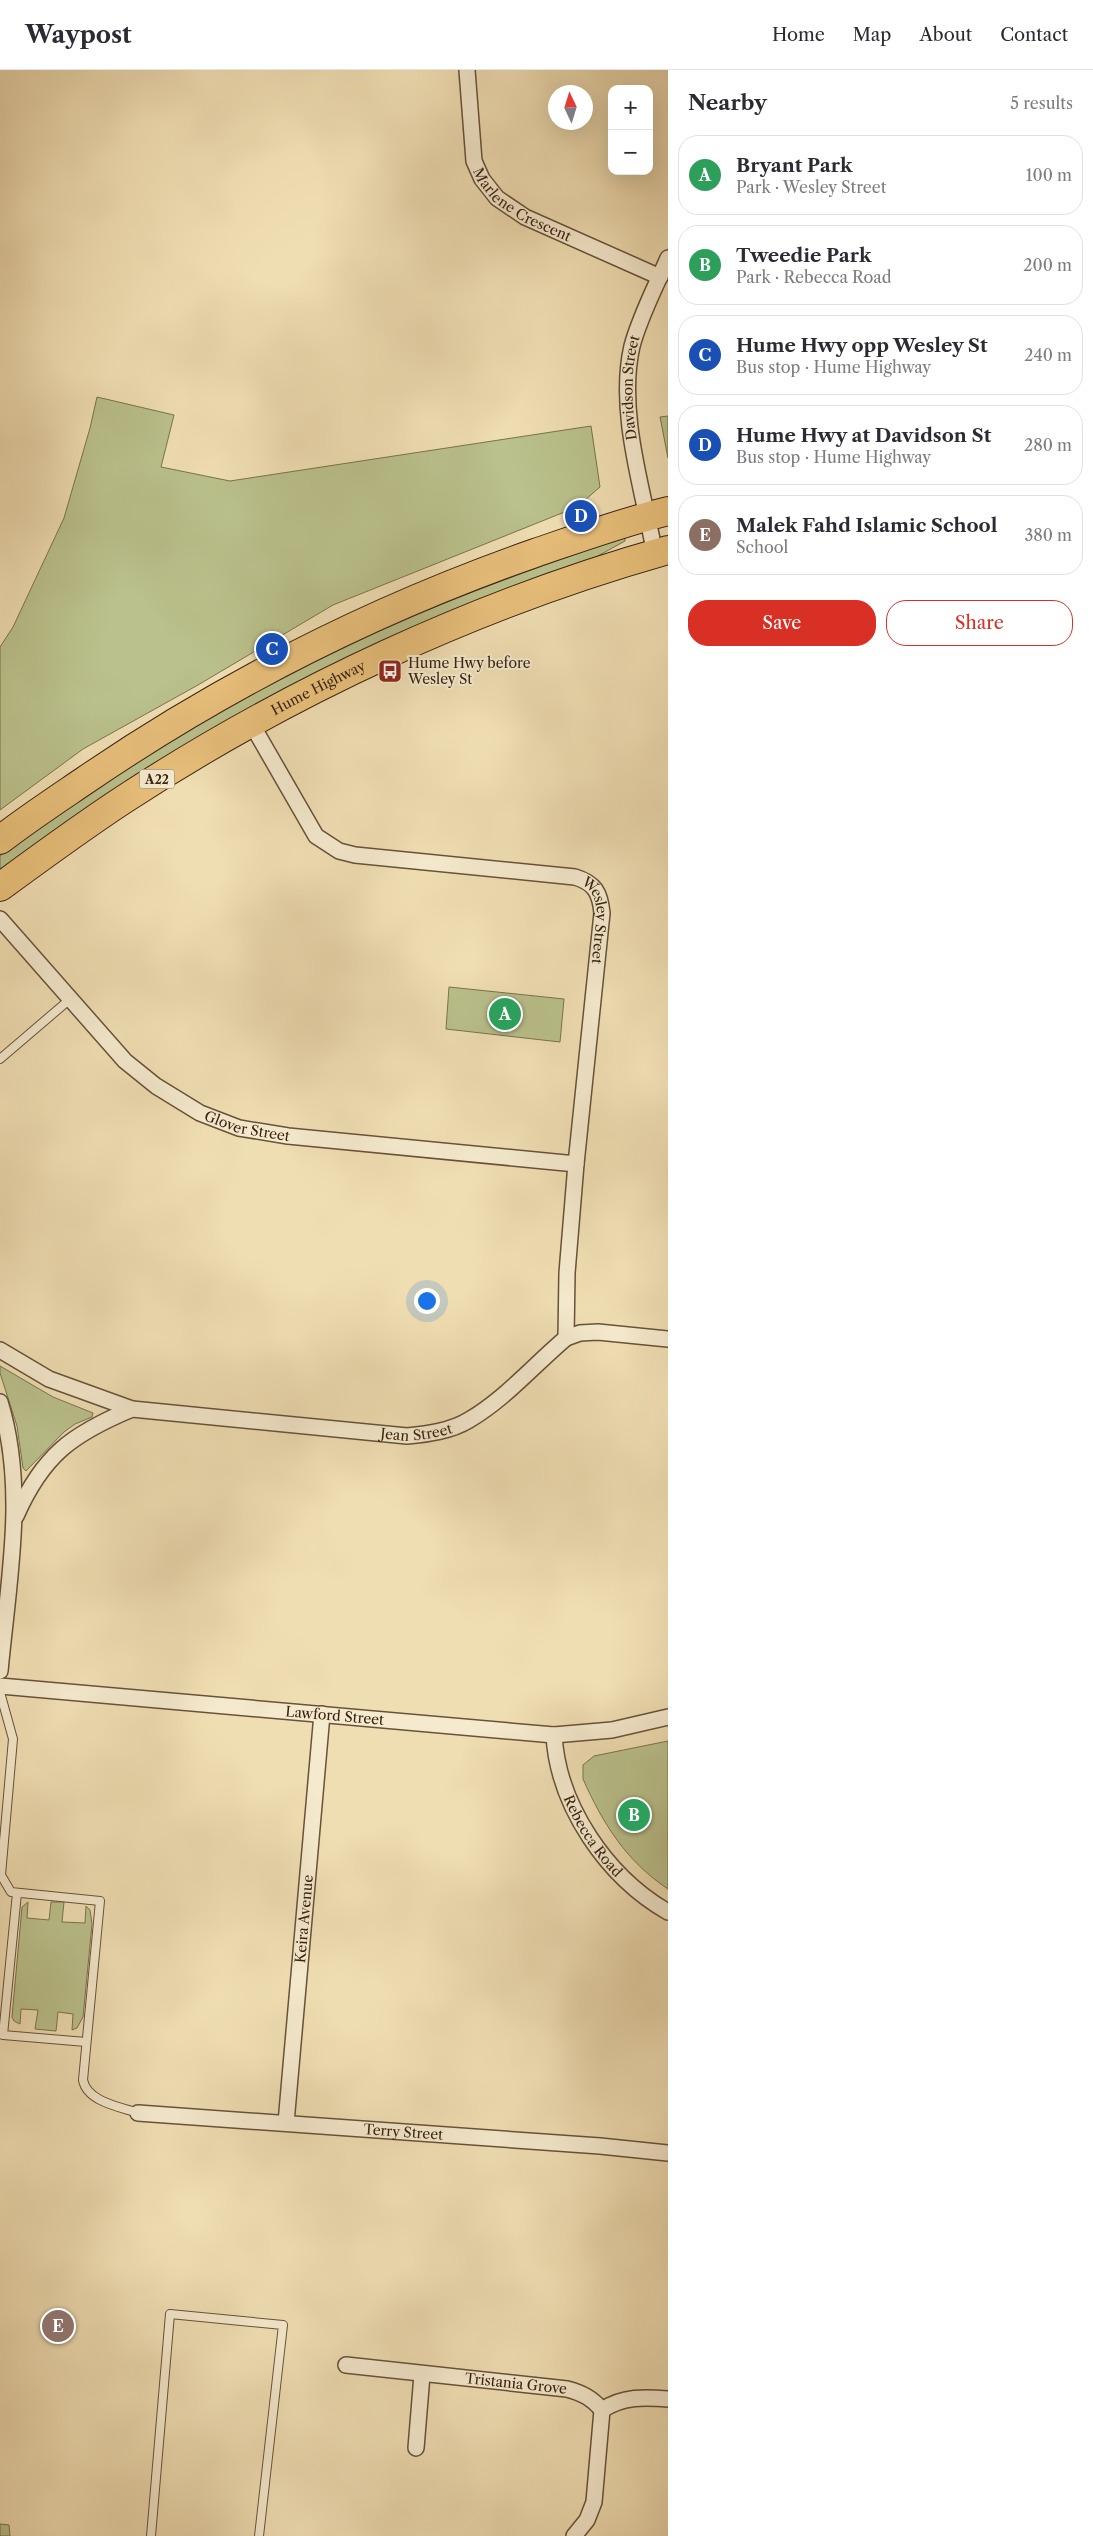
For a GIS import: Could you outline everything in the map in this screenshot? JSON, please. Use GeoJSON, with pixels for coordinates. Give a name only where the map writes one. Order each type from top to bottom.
{"type":"FeatureCollection","features":[{"type":"Feature","properties":{"kind":"highway"},"geometry":{"type":"LineString","coordinates":[[0,840],[130,750],[222,694],[314,647],[382,615],[494,568],[658,514]]}},
{"type":"Feature","properties":{"kind":"highway","name":"Hume Highway"},"geometry":{"type":"LineString","coordinates":[[0,888],[126,798],[251,723],[324,685],[435,634],[532,595],[661,552]]}},
{"type":"Feature","properties":{"kind":"street","name":"Marlene Crescent"},"geometry":{"type":"LineString","coordinates":[[467,70],[474,161],[482,178],[497,198],[525,217],[660,277]]}},
{"type":"Feature","properties":{"kind":"street","name":"Davidson Street"},"geometry":{"type":"LineString","coordinates":[[661,552],[658,514],[630,422],[628,383],[632,346],[668,258]]}},
{"type":"Feature","properties":{"kind":"street","name":"Wesley Street"},"geometry":{"type":"LineString","coordinates":[[251,723],[316,836],[339,851],[354,855],[575,877],[592,884],[598,892],[602,914],[576,1164],[567,1273],[566,1338]]}},
{"type":"Feature","properties":{"kind":"street","name":"Glover Street"},"geometry":{"type":"LineString","coordinates":[[0,919],[115,1051],[156,1086],[200,1113],[239,1128],[327,1140],[576,1164]]}},
{"type":"Feature","properties":{"kind":"street","name":"Jean Street"},"geometry":{"type":"LineString","coordinates":[[0,1350],[49,1379],[132,1409],[407,1436],[428,1434],[468,1421],[492,1404],[566,1338],[580,1333],[598,1332],[668,1339]]}},
{"type":"Feature","properties":{"kind":"street"},"geometry":{"type":"LineString","coordinates":[[0,1402],[10,1451],[15,1518],[0,1671]]}},
{"type":"Feature","properties":{"kind":"street"},"geometry":{"type":"LineString","coordinates":[[15,1518],[27,1491],[53,1455],[74,1437],[132,1409]]}},
{"type":"Feature","properties":{"kind":"street","name":"Lawford Street"},"geometry":{"type":"LineString","coordinates":[[0,1686],[554,1735],[612,1730],[668,1717]]}},
{"type":"Feature","properties":{"kind":"street","name":"Keira Avenue"},"geometry":{"type":"LineString","coordinates":[[286,2124],[322,1714]]}},
{"type":"Feature","properties":{"kind":"street","name":"Rebecca Road"},"geometry":{"type":"LineString","coordinates":[[554,1735],[556,1757],[564,1783],[592,1838],[607,1860],[634,1889],[668,1912]]}},
{"type":"Feature","properties":{"kind":"street","name":"Terry Street"},"geometry":{"type":"LineString","coordinates":[[138,2113],[600,2146],[668,2153]]}},
{"type":"Feature","properties":{"kind":"street","name":"Tristania Grove"},"geometry":{"type":"LineString","coordinates":[[346,2365],[422,2375],[567,2389],[580,2392],[594,2400],[602,2410]]}},
{"type":"Feature","properties":{"kind":"street"},"geometry":{"type":"LineString","coordinates":[[416,2448],[422,2375]]}},
{"type":"Feature","properties":{"kind":"street"},"geometry":{"type":"LineString","coordinates":[[575,2536],[587,2520],[594,2502],[602,2410],[610,2405],[632,2398],[668,2400]]}},
{"type":"Feature","properties":{"kind":"lane"},"geometry":{"type":"LineString","coordinates":[[0,1059],[69,1000]]}},
{"type":"Feature","properties":{"kind":"lane"},"geometry":{"type":"LineString","coordinates":[[0,1692],[13,1739],[1,1875],[8,1889],[17,1893],[100,1901],[86,2042],[84,2087],[88,2093],[108,2103],[138,2113]]}},
{"type":"Feature","properties":{"kind":"lane"},"geometry":{"type":"LineString","coordinates":[[17,1893],[2,2036],[86,2042]]}},
{"type":"Feature","properties":{"kind":"lane"},"geometry":{"type":"LineString","coordinates":[[151,2536],[170,2314],[283,2325],[259,2536]]}},
{"type":"Feature","properties":{"kind":"green space"},"geometry":{"type":"Polygon","coordinates":[[[97,397],[174,415],[161,467],[230,481],[591,426],[600,487],[577,507],[333,605],[198,685],[83,749],[0,810],[0,647],[13,627],[64,518],[97,397]]]}},
{"type":"Feature","properties":{"kind":"green space"},"geometry":{"type":"Polygon","coordinates":[[[668,416],[668,458],[660,417],[668,416]]]}},
{"type":"Feature","properties":{"kind":"green space"},"geometry":{"type":"Polygon","coordinates":[[[625,537],[625,541],[596,557],[390,638],[313,674],[266,699],[220,724],[130,779],[0,870],[0,856],[74,804],[187,731],[265,687],[344,647],[423,612],[503,580],[625,537]]]}},
{"type":"Feature","properties":{"kind":"green space"},"geometry":{"type":"Polygon","coordinates":[[[449,987],[564,999],[560,1042],[446,1029],[449,987]]]}},
{"type":"Feature","properties":{"kind":"green space"},"geometry":{"type":"Polygon","coordinates":[[[0,1366],[53,1397],[93,1413],[92,1417],[75,1424],[64,1432],[26,1471],[23,1468],[17,1426],[0,1373],[0,1366]]]}},
{"type":"Feature","properties":{"kind":"green space"},"geometry":{"type":"Polygon","coordinates":[[[668,1741],[668,1889],[640,1867],[618,1841],[599,1811],[583,1779],[583,1765],[594,1756],[668,1741]]]}},
{"type":"Feature","properties":{"kind":"green space"},"geometry":{"type":"Polygon","coordinates":[[[28,1902],[27,1918],[49,1920],[51,1902],[64,1902],[62,1922],[85,1923],[86,1906],[90,1910],[92,1924],[83,2017],[77,2028],[72,2030],[73,2014],[58,2012],[56,2031],[35,2029],[38,2010],[21,2009],[20,2024],[14,2021],[12,2017],[22,1907],[28,1902]]]}},
{"type":"Feature","properties":{"kind":"green space"},"geometry":{"type":"Polygon","coordinates":[[[0,2524],[9,2525],[10,2536],[0,2536],[0,2524]]]}},
{"type":"Feature","properties":{"kind":"place","name":"Hume Hwy at Davidson St"},"geometry":{"type":"Point","coordinates":[581,516]}},
{"type":"Feature","properties":{"kind":"place","name":"Hume Hwy opp Wesley St"},"geometry":{"type":"Point","coordinates":[272,649]}},
{"type":"Feature","properties":{"kind":"place","name":"Hume Hwy before Wesley St"},"geometry":{"type":"Point","coordinates":[390,671]}},
{"type":"Feature","properties":{"kind":"place","name":"Bryant Park"},"geometry":{"type":"Point","coordinates":[505,1014]}},
{"type":"Feature","properties":{"kind":"place","name":"Tweedie Park"},"geometry":{"type":"Point","coordinates":[634,1815]}},
{"type":"Feature","properties":{"kind":"place","name":"Malek Fahd Islamic School"},"geometry":{"type":"Point","coordinates":[58,2326]}}]}
